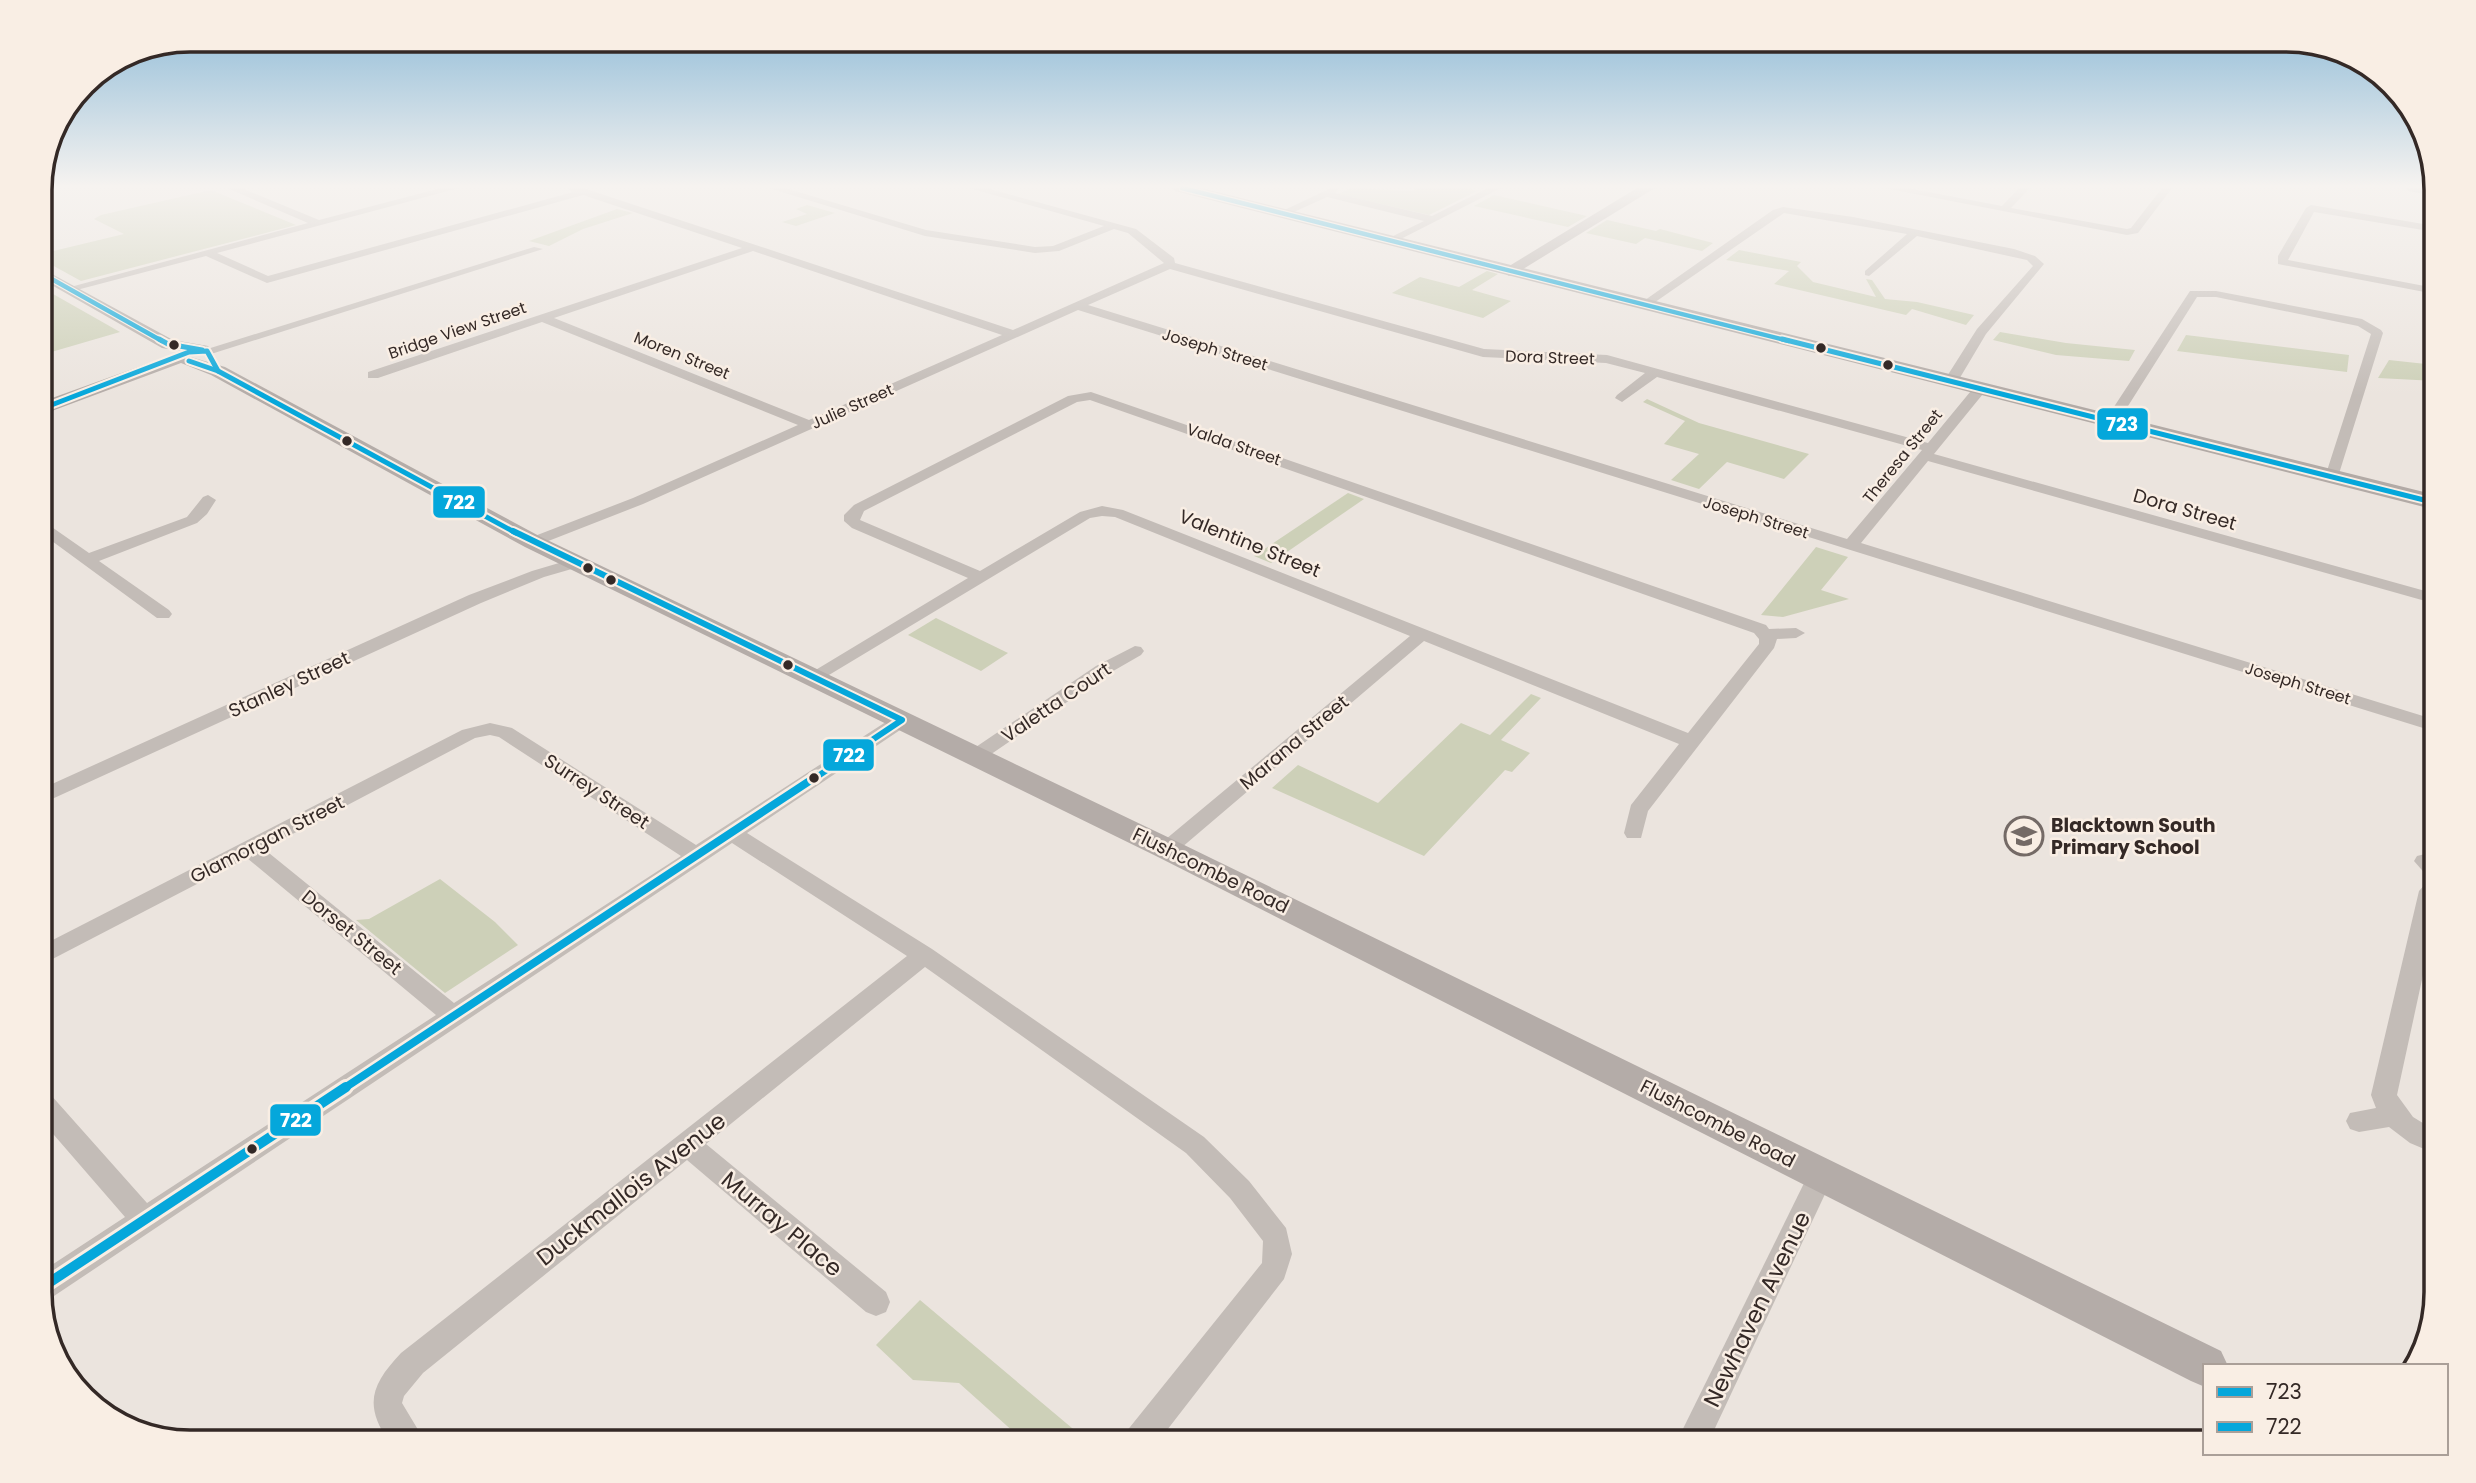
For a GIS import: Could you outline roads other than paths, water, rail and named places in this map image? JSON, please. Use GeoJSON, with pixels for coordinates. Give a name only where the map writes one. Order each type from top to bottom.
{"type":"FeatureCollection","features":[{"type":"Feature","properties":{"kind":"main road"},"geometry":{"type":"LineString","coordinates":[[1455,257],[2423,500]]}},
{"type":"Feature","properties":{"kind":"street"},"geometry":{"type":"LineString","coordinates":[[69,289],[191,257]]}},
{"type":"Feature","properties":{"kind":"street"},"geometry":{"type":"LineString","coordinates":[[217,257],[267,279],[343,257]]}},
{"type":"Feature","properties":{"kind":"street"},"geometry":{"type":"LineString","coordinates":[[53,404],[123,378],[511,257]]}},
{"type":"Feature","properties":{"kind":"street","name":"Bridge View Street"},"geometry":{"type":"LineString","coordinates":[[373,375],[724,257]]}},
{"type":"Feature","properties":{"kind":"street"},"geometry":{"type":"LineString","coordinates":[[780,257],[1013,334]]}},
{"type":"Feature","properties":{"kind":"street"},"geometry":{"type":"LineString","coordinates":[[1167,257],[1170,260],[1169,265]]}},
{"type":"Feature","properties":{"kind":"street"},"geometry":{"type":"LineString","coordinates":[[1509,271],[1532,257]]}},
{"type":"Feature","properties":{"kind":"street"},"geometry":{"type":"LineString","coordinates":[[1644,305],[1712,257]]}},
{"type":"Feature","properties":{"kind":"street"},"geometry":{"type":"LineString","coordinates":[[1869,273],[1886,257]]}},
{"type":"Feature","properties":{"kind":"street"},"geometry":{"type":"LineString","coordinates":[[2029,257],[2056,258]]}},
{"type":"Feature","properties":{"kind":"street"},"geometry":{"type":"LineString","coordinates":[[2283,257],[2283,262],[2299,266],[2423,289]]}},
{"type":"Feature","properties":{"kind":"street"},"geometry":{"type":"LineString","coordinates":[[1951,381],[1981,332],[2038,267],[2039,264],[2034,259]]}},
{"type":"Feature","properties":{"kind":"street","name":"Julie Street"},"geometry":{"type":"LineString","coordinates":[[533,542],[631,504],[1169,265]]}},
{"type":"Feature","properties":{"kind":"street","name":"Dora Street"},"geometry":{"type":"LineString","coordinates":[[1169,265],[1483,353],[1607,359],[2423,596]]}},
{"type":"Feature","properties":{"kind":"street","name":"Flushcombe Road"},"geometry":{"type":"LineString","coordinates":[[53,280],[533,542],[977,755],[2203,1365]]}},
{"type":"Feature","properties":{"kind":"street"},"geometry":{"type":"LineString","coordinates":[[2111,422],[2192,294],[2216,294],[2357,322],[2371,327],[2377,333],[2332,477]]}},
{"type":"Feature","properties":{"kind":"street","name":"Joseph Street"},"geometry":{"type":"LineString","coordinates":[[1077,306],[2423,722]]}},
{"type":"Feature","properties":{"kind":"street","name":"Moren Street"},"geometry":{"type":"LineString","coordinates":[[542,318],[810,425]]}},
{"type":"Feature","properties":{"kind":"street"},"geometry":{"type":"LineString","coordinates":[[1622,398],[1656,372]]}},
{"type":"Feature","properties":{"kind":"street","name":"Theresa Street"},"geometry":{"type":"LineString","coordinates":[[1850,546],[1980,389]]}},
{"type":"Feature","properties":{"kind":"street","name":"Valda Street"},"geometry":{"type":"LineString","coordinates":[[980,577],[857,525],[852,521],[852,515],[859,508],[1073,399],[1091,396],[1753,626],[1766,635],[1796,633]]}},
{"type":"Feature","properties":{"kind":"street"},"geometry":{"type":"LineString","coordinates":[[86,560],[192,520],[202,511],[208,500]]}},
{"type":"Feature","properties":{"kind":"street","name":"Valentine Street"},"geometry":{"type":"LineString","coordinates":[[813,677],[1085,515],[1107,511],[1144,523],[1692,742]]}},
{"type":"Feature","properties":{"kind":"street"},"geometry":{"type":"LineString","coordinates":[[53,535],[163,614]]}},
{"type":"Feature","properties":{"kind":"street","name":"Stanley Street"},"geometry":{"type":"LineString","coordinates":[[53,792],[475,599],[538,574],[566,558]]}},
{"type":"Feature","properties":{"kind":"street","name":"Marana Street"},"geometry":{"type":"LineString","coordinates":[[1167,849],[1421,635]]}},
{"type":"Feature","properties":{"kind":"street"},"geometry":{"type":"LineString","coordinates":[[1634,833],[1638,810],[1768,644],[1766,635]]}},
{"type":"Feature","properties":{"kind":"street","name":"Valetta Court"},"geometry":{"type":"LineString","coordinates":[[977,755],[1102,670],[1135,651]]}},
{"type":"Feature","properties":{"kind":"street"},"geometry":{"type":"LineString","coordinates":[[53,1280],[902,720]]}},
{"type":"Feature","properties":{"kind":"street","name":"Glamorgan Street"},"geometry":{"type":"LineString","coordinates":[[53,950],[469,734],[495,729]]}},
{"type":"Feature","properties":{"kind":"street","name":"Surrey Street"},"geometry":{"type":"LineString","coordinates":[[495,729],[505,732],[697,856]]}},
{"type":"Feature","properties":{"kind":"street"},"geometry":{"type":"LineString","coordinates":[[732,833],[924,955],[1201,1149],[1272,1230],[1277,1240],[1278,1261],[1267,1280],[1147,1430]]}},
{"type":"Feature","properties":{"kind":"street","name":"Dorset Street"},"geometry":{"type":"LineString","coordinates":[[249,848],[454,1016]]}},
{"type":"Feature","properties":{"kind":"street"},"geometry":{"type":"LineString","coordinates":[[2424,918],[2384,1086],[2387,1106],[2393,1116],[2424,1137]]}},
{"type":"Feature","properties":{"kind":"street","name":"Duckmallois Avenue"},"geometry":{"type":"LineString","coordinates":[[399,1430],[390,1419],[387,1410],[389,1395],[404,1371],[924,955]]}},
{"type":"Feature","properties":{"kind":"street"},"geometry":{"type":"LineString","coordinates":[[53,1116],[144,1220]]}},
{"type":"Feature","properties":{"kind":"street"},"geometry":{"type":"LineString","coordinates":[[2359,1121],[2393,1116]]}},
{"type":"Feature","properties":{"kind":"street","name":"Murray Place"},"geometry":{"type":"LineString","coordinates":[[688,1145],[876,1302]]}},
{"type":"Feature","properties":{"kind":"street","name":"Newhaven Avenue"},"geometry":{"type":"LineString","coordinates":[[1698,1430],[1821,1175]]}},
{"type":"Feature","properties":{"kind":"place","name":"Blacktown South Primary School"},"geometry":{"type":"Point","coordinates":[2024,836]}}]}
